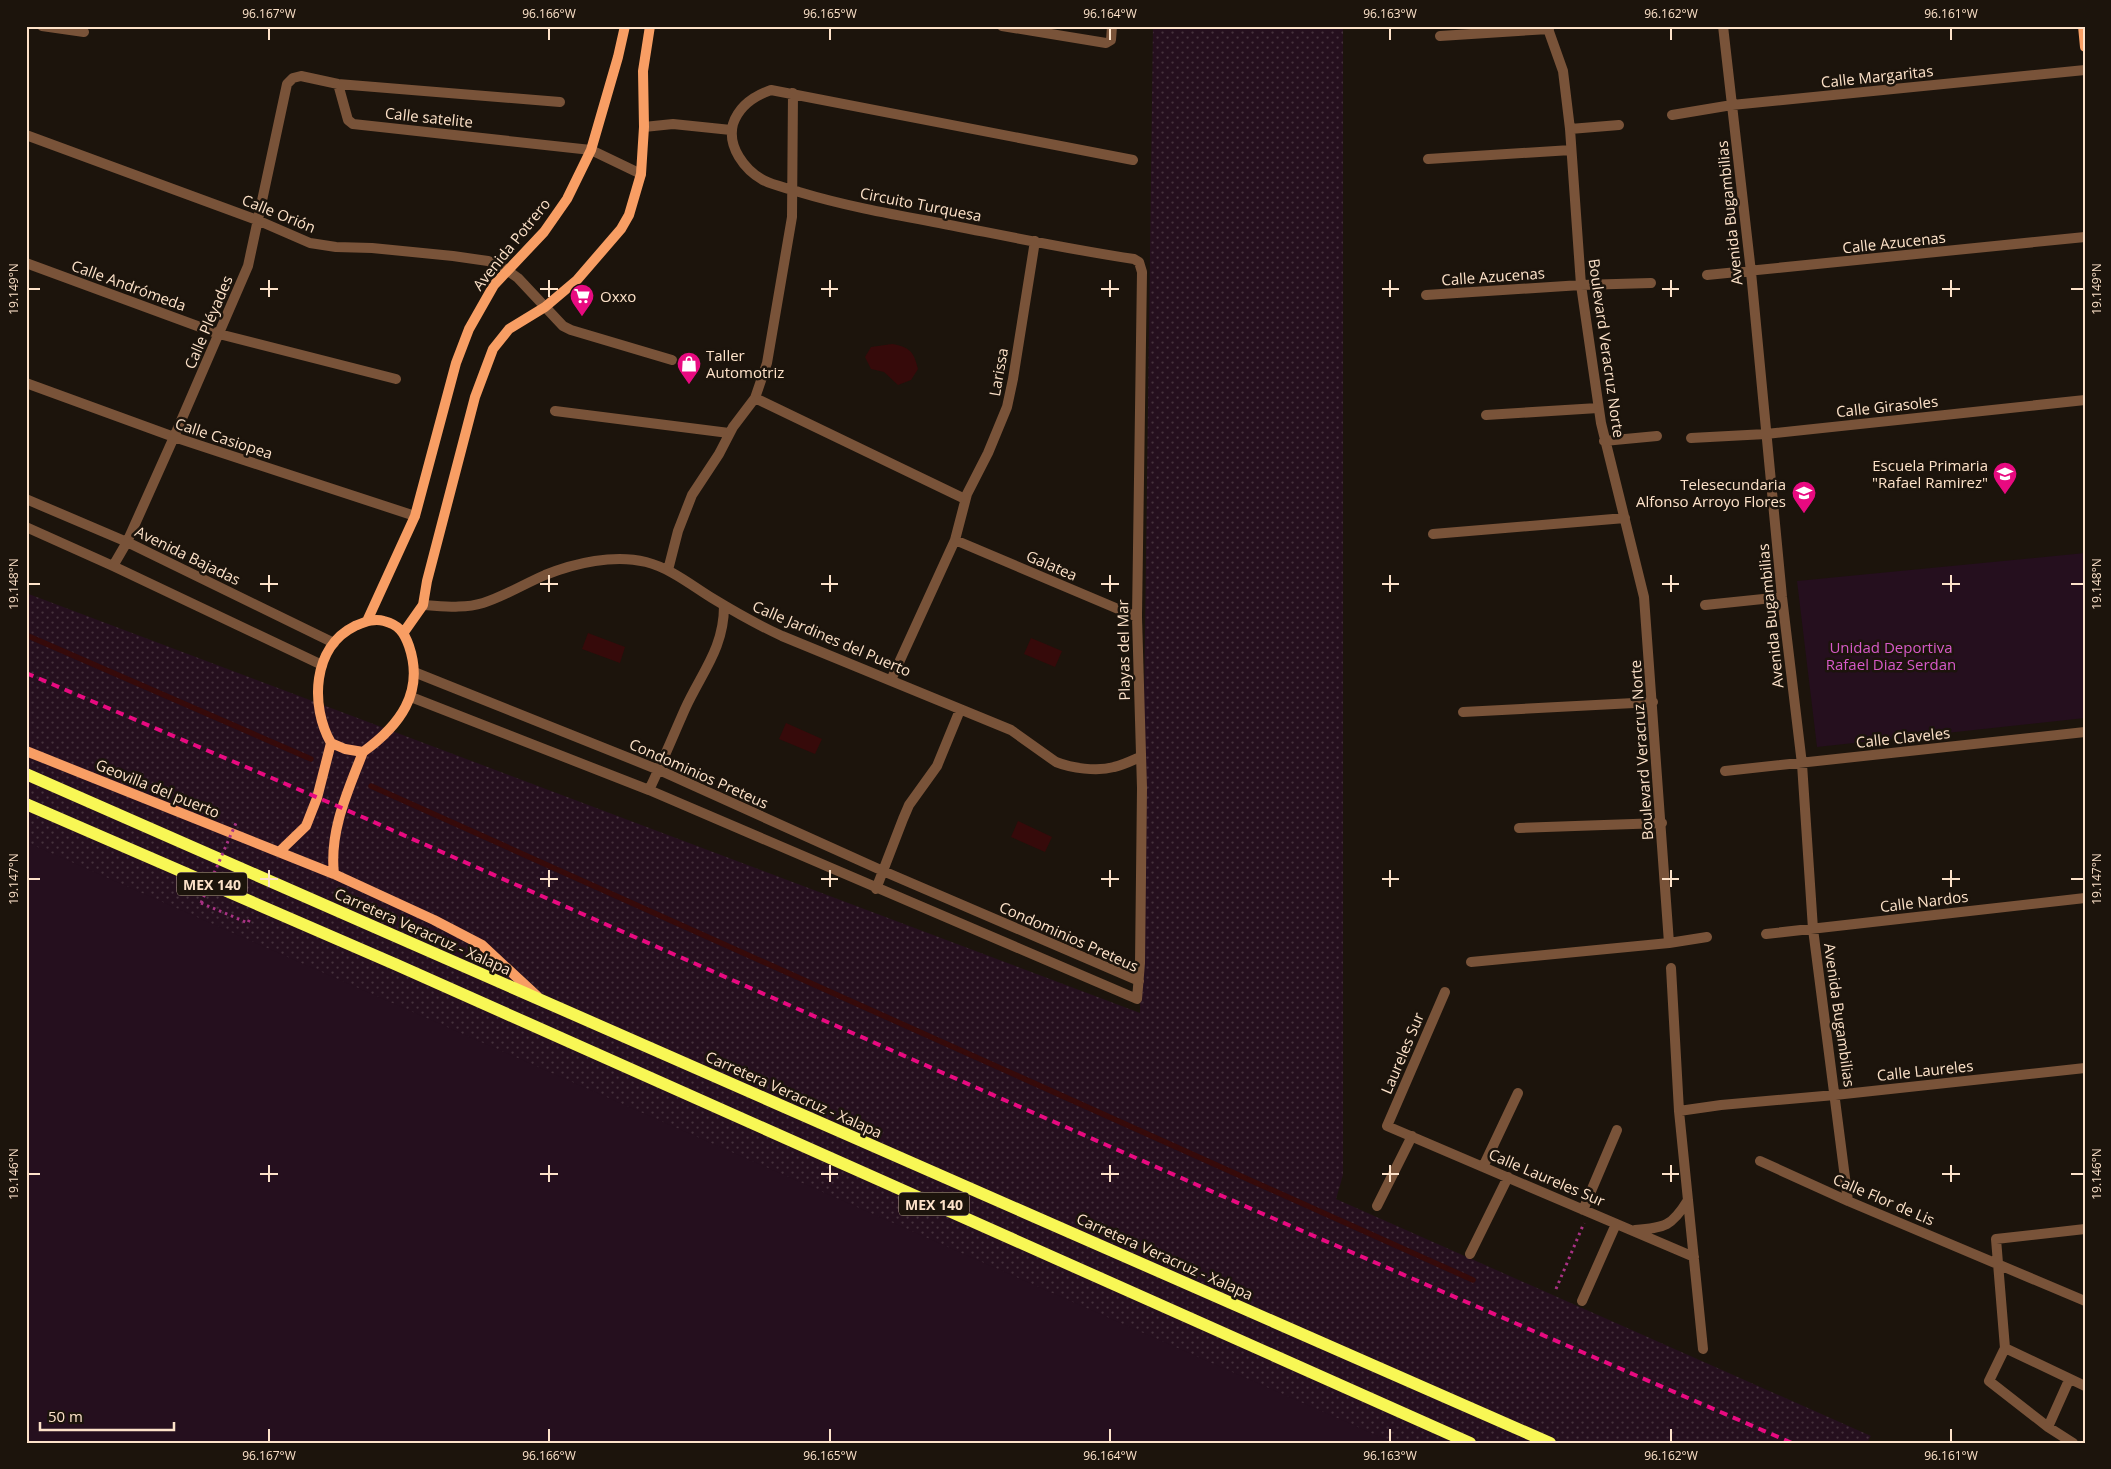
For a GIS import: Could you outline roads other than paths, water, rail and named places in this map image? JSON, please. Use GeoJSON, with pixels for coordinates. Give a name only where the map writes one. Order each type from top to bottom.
{"type":"FeatureCollection","features":[{"type":"Feature","properties":{"kind":"main road","name":"Carretera Veracruz - Xalapa"},"geometry":{"type":"LineString","coordinates":[[26,774],[1550,1443]]}},
{"type":"Feature","properties":{"kind":"main road","name":"MEX 140"},"geometry":{"type":"LineString","coordinates":[[26,804],[256,903],[1470,1443]]}},
{"type":"Feature","properties":{"kind":"street"},"geometry":{"type":"LineString","coordinates":[[42,26],[84,32]]}},
{"type":"Feature","properties":{"kind":"street","name":"Avenida Potrero"},"geometry":{"type":"LineString","coordinates":[[367,621],[415,516],[456,363],[464,342],[489,292],[555,218],[591,150],[616,65],[625,26]]}},
{"type":"Feature","properties":{"kind":"street"},"geometry":{"type":"LineString","coordinates":[[404,632],[423,605],[436,545],[475,397],[493,349],[509,329],[545,306],[577,280],[621,229],[634,199],[641,174],[644,127],[643,70],[650,26]]}},
{"type":"Feature","properties":{"kind":"street"},"geometry":{"type":"LineString","coordinates":[[1002,26],[1106,42],[1111,40],[1112,26]]}},
{"type":"Feature","properties":{"kind":"street","name":"Avenida Bugambilias"},"geometry":{"type":"LineString","coordinates":[[1723,26],[1751,272],[1782,596],[1802,764],[1813,929],[1836,1095],[1848,1201]]}},
{"type":"Feature","properties":{"kind":"street"},"geometry":{"type":"LineString","coordinates":[[2083,26],[2085,47]]}},
{"type":"Feature","properties":{"kind":"street"},"geometry":{"type":"LineString","coordinates":[[1440,36],[1548,27]]}},
{"type":"Feature","properties":{"kind":"street","name":"Boulevard Veracruz Norte"},"geometry":{"type":"LineString","coordinates":[[1548,27],[1563,72],[1570,129],[1582,285],[1598,408],[1604,441],[1644,597],[1662,823],[1669,943]]}},
{"type":"Feature","properties":{"kind":"street","name":"Calle Margaritas"},"geometry":{"type":"LineString","coordinates":[[1672,115],[1732,105],[2085,70]]}},
{"type":"Feature","properties":{"kind":"street","name":"Calle Pléyades"},"geometry":{"type":"LineString","coordinates":[[113,566],[127,542],[248,266],[287,84],[293,78],[300,76],[338,84]]}},
{"type":"Feature","properties":{"kind":"street"},"geometry":{"type":"LineString","coordinates":[[338,84],[560,102]]}},
{"type":"Feature","properties":{"kind":"street","name":"Calle satelite"},"geometry":{"type":"LineString","coordinates":[[338,84],[348,120],[353,124],[591,150]]}},
{"type":"Feature","properties":{"kind":"street"},"geometry":{"type":"LineString","coordinates":[[644,127],[673,124],[732,130],[735,118],[744,106],[755,96],[771,90],[1133,160]]}},
{"type":"Feature","properties":{"kind":"street"},"geometry":{"type":"LineString","coordinates":[[668,570],[678,531],[692,495],[711,468],[730,433],[755,398],[767,363],[790,236],[793,190],[793,93]]}},
{"type":"Feature","properties":{"kind":"street"},"geometry":{"type":"LineString","coordinates":[[1570,129],[1619,125]]}},
{"type":"Feature","properties":{"kind":"street","name":"Circuito Turquesa"},"geometry":{"type":"LineString","coordinates":[[732,130],[734,146],[747,169],[764,180],[820,199],[1136,260]]}},
{"type":"Feature","properties":{"kind":"street","name":"Calle Orión"},"geometry":{"type":"LineString","coordinates":[[26,135],[321,245],[453,256],[488,261],[509,270],[545,306],[556,321],[571,330],[672,360]]}},
{"type":"Feature","properties":{"kind":"street"},"geometry":{"type":"LineString","coordinates":[[591,150],[641,174]]}},
{"type":"Feature","properties":{"kind":"street"},"geometry":{"type":"LineString","coordinates":[[1428,159],[1571,150]]}},
{"type":"Feature","properties":{"kind":"street","name":"Calle Azucenas"},"geometry":{"type":"LineString","coordinates":[[1706,275],[1751,272],[2085,237]]}},
{"type":"Feature","properties":{"kind":"street","name":"Larissa"},"geometry":{"type":"LineString","coordinates":[[891,680],[955,540],[965,500],[988,453],[1007,407],[1035,241]]}},
{"type":"Feature","properties":{"kind":"street","name":"Playas del Mar"},"geometry":{"type":"LineString","coordinates":[[1136,260],[1142,272],[1136,617],[1142,798],[1140,963],[1138,981]]}},
{"type":"Feature","properties":{"kind":"street","name":"Calle Andrómeda"},"geometry":{"type":"LineString","coordinates":[[26,263],[219,334],[396,379]]}},
{"type":"Feature","properties":{"kind":"street","name":"Calle Azucenas"},"geometry":{"type":"LineString","coordinates":[[1426,295],[1582,285],[1651,283]]}},
{"type":"Feature","properties":{"kind":"street","name":"Calle Casiopea"},"geometry":{"type":"LineString","coordinates":[[26,383],[174,437],[415,516]]}},
{"type":"Feature","properties":{"kind":"street"},"geometry":{"type":"LineString","coordinates":[[755,398],[965,500]]}},
{"type":"Feature","properties":{"kind":"street","name":"Calle Girasoles"},"geometry":{"type":"LineString","coordinates":[[1691,438],[1766,434],[2085,400]]}},
{"type":"Feature","properties":{"kind":"street"},"geometry":{"type":"LineString","coordinates":[[1486,414],[1598,408]]}},
{"type":"Feature","properties":{"kind":"street"},"geometry":{"type":"LineString","coordinates":[[555,411],[730,433]]}},
{"type":"Feature","properties":{"kind":"street"},"geometry":{"type":"LineString","coordinates":[[1604,441],[1657,436]]}},
{"type":"Feature","properties":{"kind":"street","name":"Avenida Bajadas"},"geometry":{"type":"LineString","coordinates":[[26,498],[127,542],[334,644]]}},
{"type":"Feature","properties":{"kind":"street"},"geometry":{"type":"LineString","coordinates":[[1433,534],[1625,518]]}},
{"type":"Feature","properties":{"kind":"street"},"geometry":{"type":"LineString","coordinates":[[26,527],[322,665]]}},
{"type":"Feature","properties":{"kind":"street","name":"Galatea"},"geometry":{"type":"LineString","coordinates":[[955,540],[1136,617]]}},
{"type":"Feature","properties":{"kind":"street","name":"Calle Jardines del Puerto"},"geometry":{"type":"LineString","coordinates":[[423,605],[464,607],[502,596],[545,575],[570,567],[602,561],[645,562],[668,570],[724,606],[782,636],[1011,730],[1056,762],[1086,768],[1112,768],[1140,757]]}},
{"type":"Feature","properties":{"kind":"street"},"geometry":{"type":"LineString","coordinates":[[1705,604],[1782,596]]}},
{"type":"Feature","properties":{"kind":"street"},"geometry":{"type":"LineString","coordinates":[[649,790],[685,710],[717,649],[722,631],[724,606]]}},
{"type":"Feature","properties":{"kind":"street"},"geometry":{"type":"LineString","coordinates":[[334,874],[332,855],[335,829],[363,752],[391,729],[411,697],[414,672],[413,659],[404,632],[396,625],[384,620],[367,621],[347,631],[334,644],[322,665],[317,692],[318,708],[324,730],[331,743],[345,749],[363,752]]}},
{"type":"Feature","properties":{"kind":"street","name":"Condominios Preteus"},"geometry":{"type":"LineString","coordinates":[[411,697],[649,790],[1135,1000],[1137,998],[1138,981],[883,872],[658,770],[414,672]]}},
{"type":"Feature","properties":{"kind":"street"},"geometry":{"type":"LineString","coordinates":[[1463,712],[1653,702]]}},
{"type":"Feature","properties":{"kind":"street"},"geometry":{"type":"LineString","coordinates":[[876,889],[903,819],[910,805],[937,766],[960,710]]}},
{"type":"Feature","properties":{"kind":"street","name":"Calle Claveles"},"geometry":{"type":"LineString","coordinates":[[1725,771],[2085,732]]}},
{"type":"Feature","properties":{"kind":"street"},"geometry":{"type":"LineString","coordinates":[[279,852],[306,826],[331,743]]}},
{"type":"Feature","properties":{"kind":"street","name":"Geovilla del puerto"},"geometry":{"type":"LineString","coordinates":[[26,751],[334,874],[482,945],[543,1002]]}},
{"type":"Feature","properties":{"kind":"street"},"geometry":{"type":"LineString","coordinates":[[1519,828],[1662,823]]}},
{"type":"Feature","properties":{"kind":"street","name":"Calle Nardos"},"geometry":{"type":"LineString","coordinates":[[1766,934],[2085,898]]}},
{"type":"Feature","properties":{"kind":"street"},"geometry":{"type":"LineString","coordinates":[[1471,962],[1669,943],[1707,937]]}},
{"type":"Feature","properties":{"kind":"street"},"geometry":{"type":"LineString","coordinates":[[1671,968],[1679,1111],[1703,1349]]}},
{"type":"Feature","properties":{"kind":"street","name":"Laureles Sur"},"geometry":{"type":"LineString","coordinates":[[1388,1126],[1445,992]]}},
{"type":"Feature","properties":{"kind":"street","name":"Calle Laureles"},"geometry":{"type":"LineString","coordinates":[[1679,1111],[1721,1104],[1836,1095],[2085,1068]]}},
{"type":"Feature","properties":{"kind":"street"},"geometry":{"type":"LineString","coordinates":[[1483,1167],[1518,1093]]}},
{"type":"Feature","properties":{"kind":"street","name":"Calle Laureles Sur"},"geometry":{"type":"LineString","coordinates":[[1388,1126],[1694,1257]]}},
{"type":"Feature","properties":{"kind":"street"},"geometry":{"type":"LineString","coordinates":[[1586,1211],[1617,1130]]}},
{"type":"Feature","properties":{"kind":"street"},"geometry":{"type":"LineString","coordinates":[[1377,1206],[1412,1136]]}},
{"type":"Feature","properties":{"kind":"street","name":"Calle Flor de Lis"},"geometry":{"type":"LineString","coordinates":[[1760,1162],[2085,1301]]}},
{"type":"Feature","properties":{"kind":"street"},"geometry":{"type":"LineString","coordinates":[[1470,1254],[1508,1177]]}},
{"type":"Feature","properties":{"kind":"street"},"geometry":{"type":"LineString","coordinates":[[1632,1230],[1658,1229],[1670,1224],[1678,1217],[1688,1200]]}},
{"type":"Feature","properties":{"kind":"street"},"geometry":{"type":"LineString","coordinates":[[1582,1301],[1616,1224]]}},
{"type":"Feature","properties":{"kind":"street"},"geometry":{"type":"LineString","coordinates":[[2073,1443],[2048,1427],[1989,1381],[2005,1348],[1996,1239],[2085,1229]]}},
{"type":"Feature","properties":{"kind":"street"},"geometry":{"type":"LineString","coordinates":[[2005,1348],[2085,1386]]}},
{"type":"Feature","properties":{"kind":"street"},"geometry":{"type":"LineString","coordinates":[[2048,1427],[2069,1380]]}},
{"type":"Feature","properties":{"kind":"waterway"},"geometry":{"type":"LineString","coordinates":[[26,635],[311,759]]}},
{"type":"Feature","properties":{"kind":"waterway"},"geometry":{"type":"LineString","coordinates":[[371,786],[1473,1280]]}},
{"type":"Feature","properties":{"kind":"railway"},"geometry":{"type":"LineString","coordinates":[[26,673],[342,808],[1254,1210],[1792,1443]]}},
{"type":"Feature","properties":{"kind":"place","name":"Oxxo"},"geometry":{"type":"Point","coordinates":[582,317]}},
{"type":"Feature","properties":{"kind":"place","name":"Taller Automotriz"},"geometry":{"type":"Point","coordinates":[689,385]}},
{"type":"Feature","properties":{"kind":"place","name":"Escuela Primaria \"Rafael Ramirez\""},"geometry":{"type":"Point","coordinates":[2005,495]}},
{"type":"Feature","properties":{"kind":"place","name":"Telesecundaria Alfonso Arroyo Flores"},"geometry":{"type":"Point","coordinates":[1804,514]}},
{"type":"Feature","properties":{"kind":"park label","name":"Unidad Deportiva Rafael Diaz Serdan"},"geometry":{"type":"Point","coordinates":[1891,656]}}]}
